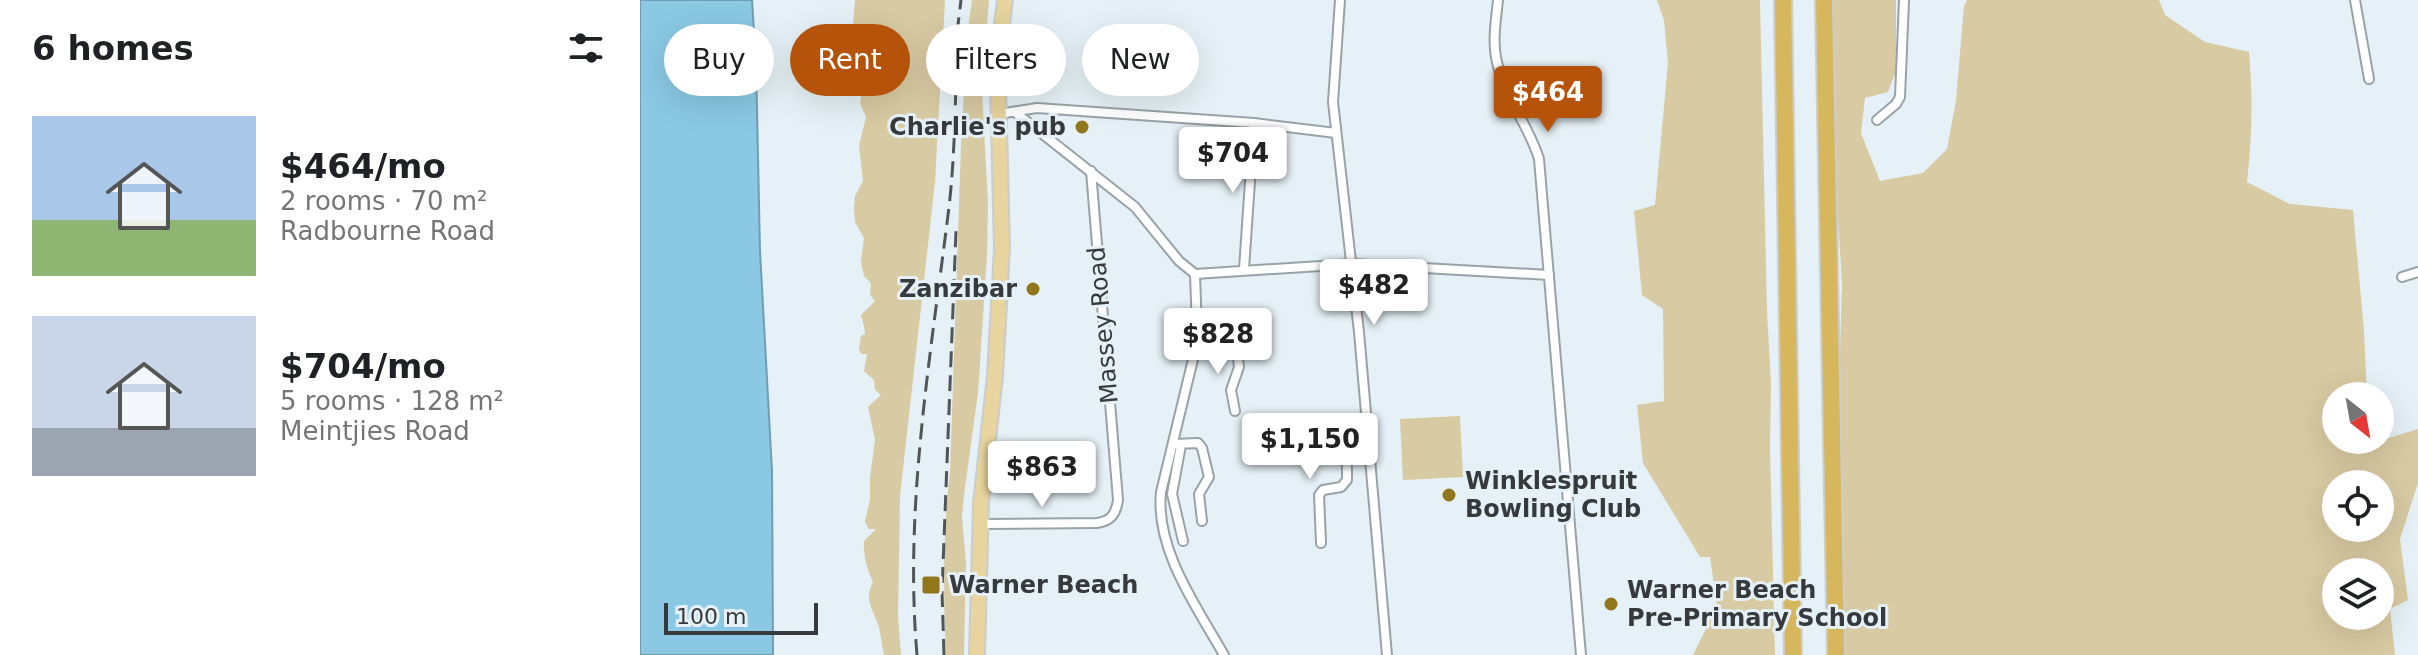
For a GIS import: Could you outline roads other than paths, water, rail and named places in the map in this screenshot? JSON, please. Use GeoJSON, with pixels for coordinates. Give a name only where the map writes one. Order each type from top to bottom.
{"type":"FeatureCollection","features":[{"type":"Feature","properties":{"kind":"highway"},"geometry":{"type":"LineString","coordinates":[[1783,0],[1793,655]]}},
{"type":"Feature","properties":{"kind":"highway"},"geometry":{"type":"LineString","coordinates":[[1824,0],[1836,655]]}},
{"type":"Feature","properties":{"kind":"main road"},"geometry":{"type":"LineString","coordinates":[[977,655],[980,524],[995,376],[1000,278],[999,49],[1005,0]]}},
{"type":"Feature","properties":{"kind":"street"},"geometry":{"type":"LineString","coordinates":[[1340,0],[1333,102],[1352,264],[1387,655]]}},
{"type":"Feature","properties":{"kind":"street"},"geometry":{"type":"LineString","coordinates":[[1498,0],[1495,33],[1497,65],[1533,139],[1539,159],[1581,655]]}},
{"type":"Feature","properties":{"kind":"street"},"geometry":{"type":"LineString","coordinates":[[1877,120],[1900,97],[1904,0]]}},
{"type":"Feature","properties":{"kind":"street"},"geometry":{"type":"LineString","coordinates":[[2355,0],[2369,79]]}},
{"type":"Feature","properties":{"kind":"street"},"geometry":{"type":"LineString","coordinates":[[998,114],[1037,108],[1254,123],[1336,133]]}},
{"type":"Feature","properties":{"kind":"street"},"geometry":{"type":"LineString","coordinates":[[1016,113],[1135,207],[1179,261],[1195,274],[1352,264],[1549,275]]}},
{"type":"Feature","properties":{"kind":"street"},"geometry":{"type":"LineString","coordinates":[[1244,269],[1254,123]]}},
{"type":"Feature","properties":{"kind":"street","name":"Massey Road"},"geometry":{"type":"LineString","coordinates":[[980,524],[1106,522],[1114,515],[1118,500],[1091,171]]}},
{"type":"Feature","properties":{"kind":"street"},"geometry":{"type":"LineString","coordinates":[[2402,277],[2418,272]]}},
{"type":"Feature","properties":{"kind":"street"},"geometry":{"type":"LineString","coordinates":[[1183,541],[1172,494],[1177,444],[1197,334],[1195,274]]}},
{"type":"Feature","properties":{"kind":"street"},"geometry":{"type":"LineString","coordinates":[[1197,334],[1228,336],[1236,340],[1239,367],[1231,390],[1235,411]]}},
{"type":"Feature","properties":{"kind":"street"},"geometry":{"type":"LineString","coordinates":[[1321,543],[1319,495],[1323,490],[1341,487],[1347,480],[1346,430],[1368,432]]}},
{"type":"Feature","properties":{"kind":"street"},"geometry":{"type":"LineString","coordinates":[[1177,444],[1198,443],[1202,448],[1209,477],[1199,494],[1202,521]]}},
{"type":"Feature","properties":{"kind":"street"},"geometry":{"type":"LineString","coordinates":[[1177,444],[1161,492],[1161,524],[1186,588],[1224,655]]}},
{"type":"Feature","properties":{"kind":"water"},"geometry":{"type":"Polygon","coordinates":[[[640,0],[752,0],[754,24],[664,24],[664,96],[757,96],[760,251],[772,471],[773,655],[640,655],[640,0]]]}},
{"type":"Feature","properties":{"kind":"railway"},"geometry":{"type":"LineString","coordinates":[[917,655],[914,599],[917,486],[951,184],[961,0]]}},
{"type":"Feature","properties":{"kind":"railway"},"geometry":{"type":"LineString","coordinates":[[944,655],[942,591],[956,231]]}},
{"type":"Feature","properties":{"kind":"place","name":"Charlie's pub"},"geometry":{"type":"Point","coordinates":[1082,127]}},
{"type":"Feature","properties":{"kind":"place","name":"Zanzibar"},"geometry":{"type":"Point","coordinates":[1033,289]}},
{"type":"Feature","properties":{"kind":"place","name":"Winklespruit Bowling Club"},"geometry":{"type":"Point","coordinates":[1449,495]}},
{"type":"Feature","properties":{"kind":"place","name":"Warner Beach"},"geometry":{"type":"Point","coordinates":[931,585]}},
{"type":"Feature","properties":{"kind":"place","name":"Warner Beach Pre-Primary School"},"geometry":{"type":"Point","coordinates":[1611,604]}}]}
